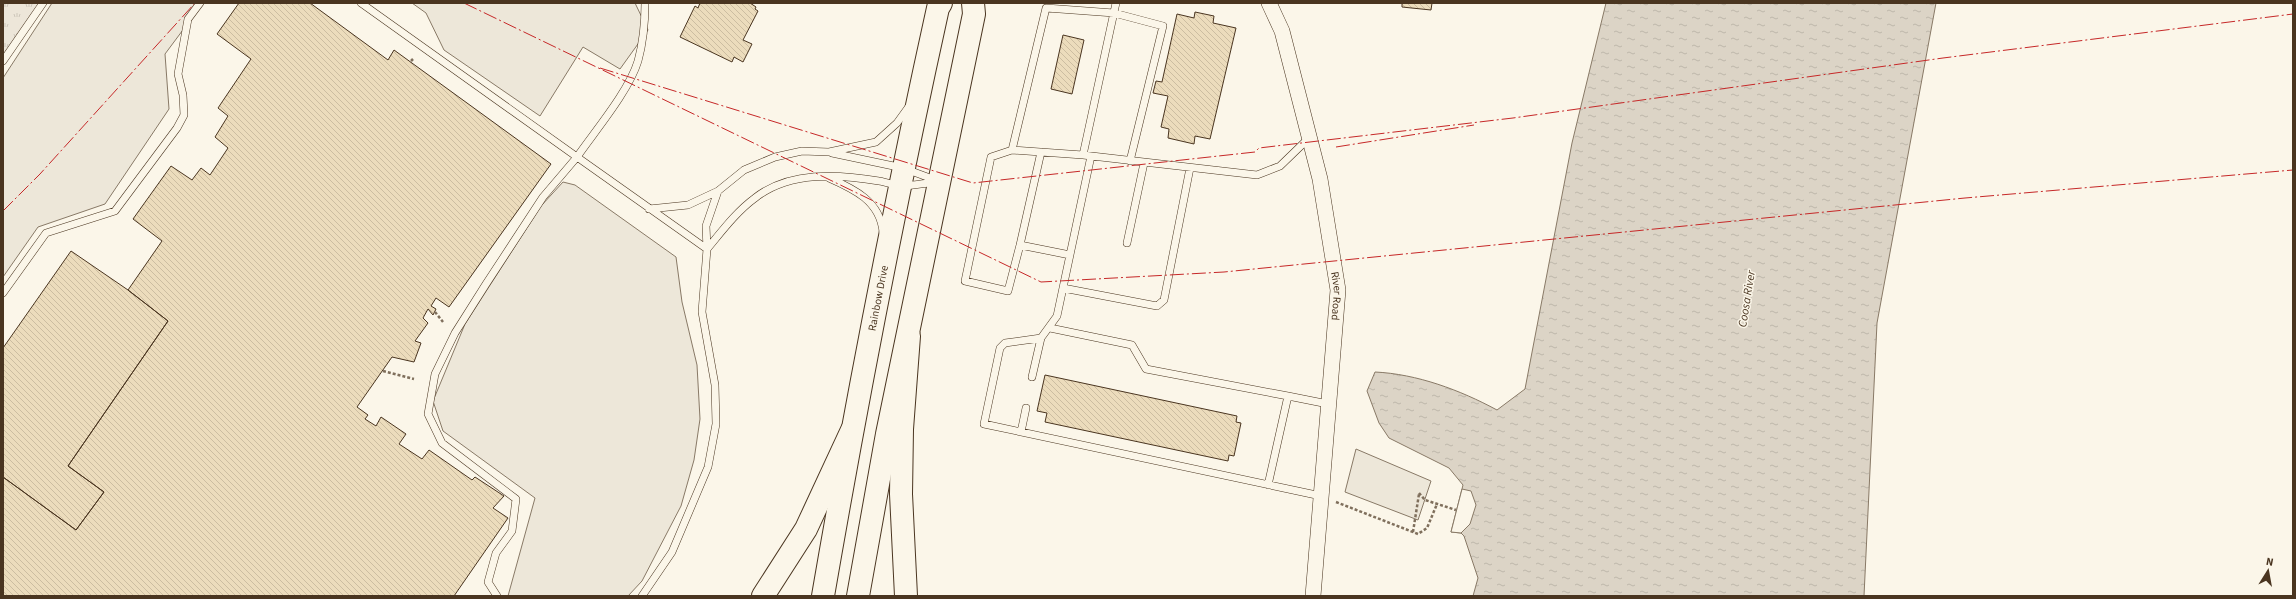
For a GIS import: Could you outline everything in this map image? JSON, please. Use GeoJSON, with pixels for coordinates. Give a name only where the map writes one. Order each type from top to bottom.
{"type":"FeatureCollection","features":[{"type":"Feature","properties":{"kind":"main road","name":"Rainbow Drive"},"geometry":{"type":"LineString","coordinates":[[823,596],[852,430],[901,177],[918,94],[938,8],[941,3]]}},
{"type":"Feature","properties":{"kind":"main road"},"geometry":{"type":"LineString","coordinates":[[858,596],[888,434],[974,14],[973,3]]}},
{"type":"Feature","properties":{"kind":"main road"},"geometry":{"type":"LineString","coordinates":[[906,596],[901,494],[902,429],[909,336]]}},
{"type":"Feature","properties":{"kind":"main road"},"geometry":{"type":"LineString","coordinates":[[763,596],[806,529],[852,430]]}},
{"type":"Feature","properties":{"kind":"street","name":"River Road"},"geometry":{"type":"LineString","coordinates":[[1269,3],[1282,31],[1310,137],[1320,179],[1338,290],[1312,596]]}},
{"type":"Feature","properties":{"kind":"lane"},"geometry":{"type":"LineString","coordinates":[[3,61],[43,3]]}},
{"type":"Feature","properties":{"kind":"lane"},"geometry":{"type":"LineString","coordinates":[[3,293],[46,234],[116,211],[177,128],[184,115],[183,95],[178,74],[188,19],[200,3]]}},
{"type":"Feature","properties":{"kind":"lane"},"geometry":{"type":"LineString","coordinates":[[362,3],[707,249]]}},
{"type":"Feature","properties":{"kind":"lane"},"geometry":{"type":"LineString","coordinates":[[498,596],[488,582],[496,553],[512,531],[516,499],[442,443],[428,414],[435,374],[454,333],[543,197],[577,157],[622,92],[638,62],[645,18],[645,3]]}},
{"type":"Feature","properties":{"kind":"lane"},"geometry":{"type":"LineString","coordinates":[[1083,155],[1116,3]]}},
{"type":"Feature","properties":{"kind":"lane"},"geometry":{"type":"LineString","coordinates":[[1012,150],[1046,8],[1114,13],[1163,26],[1130,161]]}},
{"type":"Feature","properties":{"kind":"lane"},"geometry":{"type":"LineString","coordinates":[[649,209],[688,205],[718,191],[744,170],[775,156],[802,151],[830,152],[876,142],[896,123],[918,94]]}},
{"type":"Feature","properties":{"kind":"lane"},"geometry":{"type":"LineString","coordinates":[[1042,152],[1008,291],[965,281],[991,157],[1012,150],[1042,152],[1083,155],[1257,175],[1280,166],[1310,137]]}},
{"type":"Feature","properties":{"kind":"lane"},"geometry":{"type":"LineString","coordinates":[[830,152],[901,177],[940,182]]}},
{"type":"Feature","properties":{"kind":"lane"},"geometry":{"type":"LineString","coordinates":[[1032,377],[1041,338],[1050,328],[1057,316],[1091,156]]}},
{"type":"Feature","properties":{"kind":"lane"},"geometry":{"type":"LineString","coordinates":[[1127,243],[1144,162]]}},
{"type":"Feature","properties":{"kind":"lane"},"geometry":{"type":"LineString","coordinates":[[1064,288],[1156,306],[1164,300],[1190,168]]}},
{"type":"Feature","properties":{"kind":"lane"},"geometry":{"type":"LineString","coordinates":[[707,249],[734,216],[756,197],[782,183],[796,179],[825,177],[901,177],[940,182]]}},
{"type":"Feature","properties":{"kind":"lane"},"geometry":{"type":"LineString","coordinates":[[825,177],[855,190],[870,202],[879,213],[883,229],[886,256]]}},
{"type":"Feature","properties":{"kind":"lane"},"geometry":{"type":"LineString","coordinates":[[642,596],[672,552],[708,468],[716,424],[715,385],[702,312],[707,249],[706,226],[718,191]]}},
{"type":"Feature","properties":{"kind":"lane"},"geometry":{"type":"LineString","coordinates":[[1020,245],[1070,255]]}},
{"type":"Feature","properties":{"kind":"lane"},"geometry":{"type":"LineString","coordinates":[[1050,328],[1132,345],[1146,369],[1328,404]]}},
{"type":"Feature","properties":{"kind":"lane"},"geometry":{"type":"LineString","coordinates":[[1041,338],[1005,343],[1000,348],[984,424],[1321,496]]}},
{"type":"Feature","properties":{"kind":"lane"},"geometry":{"type":"LineString","coordinates":[[1268,485],[1288,396]]}},
{"type":"Feature","properties":{"kind":"lane"},"geometry":{"type":"LineString","coordinates":[[1021,432],[1026,408]]}},
{"type":"Feature","properties":{"kind":"path"},"geometry":{"type":"LineString","coordinates":[[434,312],[443,322]]}},
{"type":"Feature","properties":{"kind":"path"},"geometry":{"type":"LineString","coordinates":[[383,371],[414,379]]}},
{"type":"Feature","properties":{"kind":"path"},"geometry":{"type":"LineString","coordinates":[[1413,532],[1419,493],[1425,500],[1456,510]]}},
{"type":"Feature","properties":{"kind":"path"},"geometry":{"type":"LineString","coordinates":[[1321,496],[1418,534],[1427,528],[1437,504]]}},
{"type":"Feature","properties":{"kind":"green space"},"geometry":{"type":"Polygon","coordinates":[[[3,3],[42,3],[3,59],[3,3]]]}},
{"type":"Feature","properties":{"kind":"shaded area"},"geometry":{"type":"Polygon","coordinates":[[[52,3],[203,3],[165,54],[169,109],[105,204],[38,227],[3,277],[3,78],[52,3]]]}},
{"type":"Feature","properties":{"kind":"shaded area"},"geometry":{"type":"Polygon","coordinates":[[[412,3],[635,3],[648,30],[620,69],[583,47],[540,116],[444,50],[426,13],[412,3]]]}},
{"type":"Feature","properties":{"kind":"shaded area"},"geometry":{"type":"Polygon","coordinates":[[[563,182],[575,185],[676,257],[682,302],[697,365],[700,419],[694,460],[681,506],[642,581],[628,596],[508,596],[535,498],[443,431],[433,401],[465,324],[541,206],[563,182]]]}},
{"type":"Feature","properties":{"kind":"shaded area"},"geometry":{"type":"Polygon","coordinates":[[[1356,449],[1431,481],[1418,520],[1345,492],[1356,449]]]}},
{"type":"Feature","properties":{"kind":"water","name":"Coosa River"},"geometry":{"type":"Polygon","coordinates":[[[1606,3],[1936,3],[1877,323],[1864,596],[1473,596],[1478,578],[1464,536],[1461,533],[1451,532],[1463,485],[1449,468],[1389,438],[1379,423],[1367,391],[1375,372],[1407,376],[1438,384],[1497,410],[1525,389],[1572,143],[1606,3]]]}},
{"type":"Feature","properties":{"kind":"pier"},"geometry":{"type":"Polygon","coordinates":[[[1462,489],[1471,491],[1476,505],[1470,524],[1461,533],[1451,532],[1462,489]]]}},
{"type":"Feature","properties":{"kind":"building"},"geometry":{"type":"Polygon","coordinates":[[[239,3],[310,3],[388,60],[394,50],[551,164],[449,307],[436,298],[431,306],[436,309],[433,315],[428,309],[423,318],[428,323],[415,341],[421,343],[414,362],[392,357],[357,407],[368,415],[365,419],[376,426],[381,417],[406,434],[399,444],[422,459],[429,450],[472,480],[475,477],[504,496],[493,508],[508,518],[454,596],[3,596],[3,477],[76,530],[104,492],[68,466],[168,321],[128,290],[162,241],[133,219],[171,166],[192,180],[201,168],[210,175],[228,148],[215,137],[228,116],[218,108],[251,59],[217,34],[239,3]]]}},
{"type":"Feature","properties":{"kind":"building"},"geometry":{"type":"Polygon","coordinates":[[[700,3],[750,3],[756,7],[755,9],[758,11],[743,40],[752,44],[743,62],[734,57],[732,62],[680,37],[695,6],[698,8],[700,3]]]}},
{"type":"Feature","properties":{"kind":"building"},"geometry":{"type":"Polygon","coordinates":[[[1402,3],[1432,3],[1431,10],[1402,7],[1402,3]]]}},
{"type":"Feature","properties":{"kind":"building"},"geometry":{"type":"Polygon","coordinates":[[[1195,12],[1214,16],[1213,23],[1236,28],[1210,139],[1195,136],[1194,144],[1168,138],[1169,129],[1161,127],[1168,96],[1153,93],[1156,81],[1162,82],[1177,14],[1194,18],[1195,12]]]}},
{"type":"Feature","properties":{"kind":"building"},"geometry":{"type":"Polygon","coordinates":[[[1063,35],[1084,40],[1072,94],[1051,89],[1063,35]]]}},
{"type":"Feature","properties":{"kind":"building"},"geometry":{"type":"Polygon","coordinates":[[[71,251],[128,290],[168,321],[68,466],[104,492],[76,530],[3,477],[3,348],[71,251]]]}},
{"type":"Feature","properties":{"kind":"building"},"geometry":{"type":"Polygon","coordinates":[[[1045,375],[1237,416],[1236,422],[1241,423],[1234,456],[1229,455],[1228,461],[1045,422],[1047,413],[1037,411],[1045,375]]]}},
{"type":"Feature","properties":{"kind":"power"},"geometry":{"type":"LineString","coordinates":[[3,211],[40,174],[195,3]]}},
{"type":"Feature","properties":{"kind":"power"},"geometry":{"type":"LineString","coordinates":[[464,3],[1041,282],[1224,272],[1965,198],[2293,170]]}},
{"type":"Feature","properties":{"kind":"power"},"geometry":{"type":"LineString","coordinates":[[600,68],[973,183],[1255,152],[1259,148],[1513,118],[1943,58],[2293,14]]}},
{"type":"Feature","properties":{"kind":"power"},"geometry":{"type":"LineString","coordinates":[[1336,147],[1474,125]]}}]}
